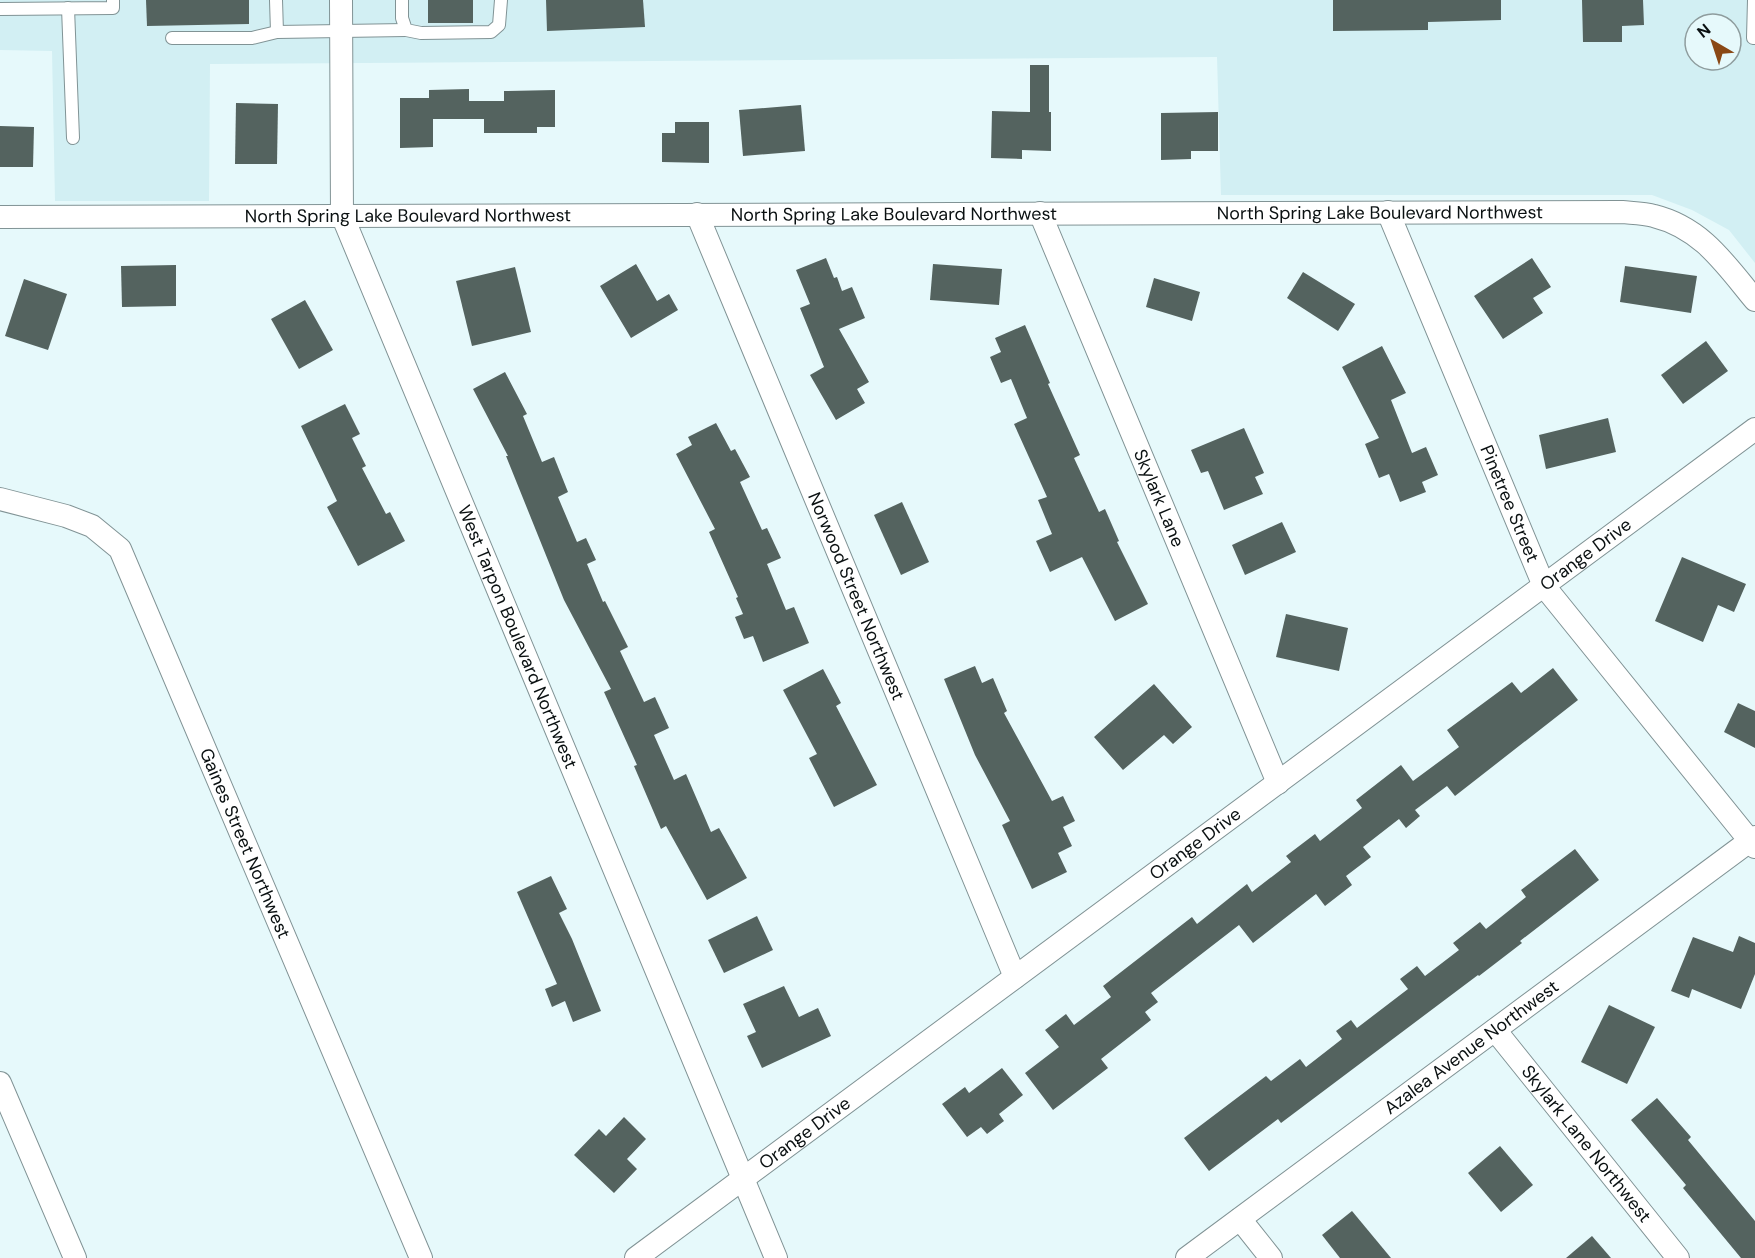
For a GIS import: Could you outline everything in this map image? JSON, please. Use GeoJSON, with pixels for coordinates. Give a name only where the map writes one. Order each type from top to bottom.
{"type":"FeatureCollection","features":[{"type":"Feature","properties":{"kind":"street","name":"West Tarpon Boulevard Northwest"},"geometry":{"type":"LineString","coordinates":[[341,0],[342,216],[776,1258]]}},
{"type":"Feature","properties":{"kind":"street","name":"Pinetree Street"},"geometry":{"type":"LineString","coordinates":[[1388,212],[1544,586],[1753,842]]}},
{"type":"Feature","properties":{"kind":"street","name":"North Spring Lake Boulevard Northwest"},"geometry":{"type":"LineString","coordinates":[[0,217],[1622,212],[1653,215],[1682,226],[1708,244],[1755,300]]}},
{"type":"Feature","properties":{"kind":"street","name":"Skylark Lane"},"geometry":{"type":"LineString","coordinates":[[1040,213],[1278,783]]}},
{"type":"Feature","properties":{"kind":"street","name":"Norwood Street Northwest"},"geometry":{"type":"LineString","coordinates":[[697,214],[1015,977]]}},
{"type":"Feature","properties":{"kind":"street","name":"Orange Drive"},"geometry":{"type":"LineString","coordinates":[[636,1258],[1755,429]]}},
{"type":"Feature","properties":{"kind":"street","name":"Gaines Street Northwest"},"geometry":{"type":"LineString","coordinates":[[0,499],[75,519],[92,526],[120,549],[421,1258]]}},
{"type":"Feature","properties":{"kind":"street","name":"Azalea Avenue Northwest"},"geometry":{"type":"LineString","coordinates":[[1187,1258],[1753,842]]}},
{"type":"Feature","properties":{"kind":"street","name":"Skylark Lane Northwest"},"geometry":{"type":"LineString","coordinates":[[1495,1030],[1678,1258]]}},
{"type":"Feature","properties":{"kind":"street"},"geometry":{"type":"LineString","coordinates":[[0,1083],[75,1258]]}},
{"type":"Feature","properties":{"kind":"street"},"geometry":{"type":"LineString","coordinates":[[1240,1219],[1271,1258]]}},
{"type":"Feature","properties":{"kind":"lane"},"geometry":{"type":"LineString","coordinates":[[0,9],[113,8],[113,0]]}},
{"type":"Feature","properties":{"kind":"lane"},"geometry":{"type":"LineString","coordinates":[[276,0],[277,32]]}},
{"type":"Feature","properties":{"kind":"lane"},"geometry":{"type":"LineString","coordinates":[[402,0],[402,18],[406,30]]}},
{"type":"Feature","properties":{"kind":"lane"},"geometry":{"type":"LineString","coordinates":[[172,38],[252,38],[277,32],[406,30],[421,33],[491,32],[499,25],[501,0]]}},
{"type":"Feature","properties":{"kind":"lane"},"geometry":{"type":"LineString","coordinates":[[1754,0],[1753,38],[1755,38]]}},
{"type":"Feature","properties":{"kind":"lane"},"geometry":{"type":"LineString","coordinates":[[69,8],[73,138]]}},
{"type":"Feature","properties":{"kind":"shaded area"},"geometry":{"type":"Polygon","coordinates":[[[0,0],[1755,0],[1755,263],[1729,230],[1692,210],[1652,195],[1221,195],[1217,57],[210,64],[209,201],[55,201],[52,51],[0,50],[0,0]]]}},
{"type":"Feature","properties":{"kind":"building"},"geometry":{"type":"Polygon","coordinates":[[[146,0],[249,0],[249,24],[147,26],[146,0]]]}},
{"type":"Feature","properties":{"kind":"building"},"geometry":{"type":"Polygon","coordinates":[[[428,0],[473,0],[473,23],[428,23],[428,0]]]}},
{"type":"Feature","properties":{"kind":"building"},"geometry":{"type":"Polygon","coordinates":[[[546,0],[643,0],[645,27],[547,31],[546,0]]]}},
{"type":"Feature","properties":{"kind":"building"},"geometry":{"type":"Polygon","coordinates":[[[1333,0],[1501,0],[1501,20],[1428,22],[1428,30],[1333,31],[1333,0]]]}},
{"type":"Feature","properties":{"kind":"building"},"geometry":{"type":"Polygon","coordinates":[[[1582,0],[1643,0],[1644,25],[1622,26],[1622,42],[1583,42],[1582,0]]]}},
{"type":"Feature","properties":{"kind":"building"},"geometry":{"type":"Polygon","coordinates":[[[1030,65],[1049,65],[1051,151],[1022,150],[1022,159],[991,158],[992,111],[1030,112],[1030,65]]]}},
{"type":"Feature","properties":{"kind":"building"},"geometry":{"type":"Polygon","coordinates":[[[469,89],[469,101],[504,101],[504,91],[555,90],[555,127],[537,127],[537,133],[484,133],[484,119],[433,119],[433,147],[400,148],[400,98],[429,98],[429,90],[469,89]]]}},
{"type":"Feature","properties":{"kind":"building"},"geometry":{"type":"Polygon","coordinates":[[[236,103],[278,104],[277,164],[235,164],[236,103]]]}},
{"type":"Feature","properties":{"kind":"building"},"geometry":{"type":"Polygon","coordinates":[[[801,105],[805,151],[743,156],[739,110],[801,105]]]}},
{"type":"Feature","properties":{"kind":"building"},"geometry":{"type":"Polygon","coordinates":[[[1218,112],[1218,151],[1191,151],[1191,159],[1161,160],[1161,113],[1218,112]]]}},
{"type":"Feature","properties":{"kind":"building"},"geometry":{"type":"Polygon","coordinates":[[[675,122],[709,122],[709,163],[662,162],[662,133],[675,133],[675,122]]]}},
{"type":"Feature","properties":{"kind":"building"},"geometry":{"type":"Polygon","coordinates":[[[0,126],[34,127],[33,167],[0,167],[0,126]]]}},
{"type":"Feature","properties":{"kind":"building"},"geometry":{"type":"Polygon","coordinates":[[[826,258],[842,291],[852,287],[865,318],[839,329],[869,382],[857,389],[865,403],[836,420],[810,375],[824,367],[800,308],[810,304],[796,270],[826,258]]]}},
{"type":"Feature","properties":{"kind":"building"},"geometry":{"type":"Polygon","coordinates":[[[1532,258],[1551,287],[1533,298],[1543,313],[1503,339],[1474,296],[1532,258]]]}},
{"type":"Feature","properties":{"kind":"building"},"geometry":{"type":"Polygon","coordinates":[[[636,264],[657,301],[669,294],[678,310],[631,338],[600,286],[636,264]]]}},
{"type":"Feature","properties":{"kind":"building"},"geometry":{"type":"Polygon","coordinates":[[[933,264],[1002,269],[999,305],[930,300],[933,264]]]}},
{"type":"Feature","properties":{"kind":"building"},"geometry":{"type":"Polygon","coordinates":[[[176,265],[176,306],[122,307],[121,266],[176,265]]]}},
{"type":"Feature","properties":{"kind":"building"},"geometry":{"type":"Polygon","coordinates":[[[1625,266],[1697,276],[1691,313],[1620,302],[1625,266]]]}},
{"type":"Feature","properties":{"kind":"building"},"geometry":{"type":"Polygon","coordinates":[[[515,267],[531,332],[472,346],[456,281],[515,267]]]}},
{"type":"Feature","properties":{"kind":"building"},"geometry":{"type":"Polygon","coordinates":[[[1303,272],[1355,304],[1338,331],[1287,298],[1303,272]]]}},
{"type":"Feature","properties":{"kind":"building"},"geometry":{"type":"Polygon","coordinates":[[[1154,278],[1200,292],[1192,321],[1146,307],[1154,278]]]}},
{"type":"Feature","properties":{"kind":"building"},"geometry":{"type":"Polygon","coordinates":[[[24,279],[67,294],[48,350],[5,336],[24,279]]]}},
{"type":"Feature","properties":{"kind":"building"},"geometry":{"type":"Polygon","coordinates":[[[305,300],[333,350],[299,369],[271,319],[305,300]]]}},
{"type":"Feature","properties":{"kind":"building"},"geometry":{"type":"Polygon","coordinates":[[[1025,325],[1050,383],[1048,384],[1080,455],[1074,458],[1099,512],[1105,509],[1119,541],[1117,542],[1148,604],[1115,621],[1082,557],[1050,572],[1036,541],[1052,534],[1038,500],[1047,497],[1014,424],[1027,418],[1011,379],[1001,383],[990,357],[1001,352],[995,338],[1025,325]]]}},
{"type":"Feature","properties":{"kind":"building"},"geometry":{"type":"Polygon","coordinates":[[[1706,341],[1728,371],[1683,404],[1661,375],[1706,341]]]}},
{"type":"Feature","properties":{"kind":"building"},"geometry":{"type":"Polygon","coordinates":[[[1382,346],[1406,393],[1391,400],[1412,453],[1426,447],[1438,475],[1422,482],[1426,492],[1400,502],[1389,474],[1379,478],[1365,444],[1379,438],[1342,367],[1382,346]]]}},
{"type":"Feature","properties":{"kind":"building"},"geometry":{"type":"Polygon","coordinates":[[[505,372],[527,414],[523,416],[542,462],[554,457],[568,492],[558,497],[577,542],[586,538],[596,560],[587,564],[603,602],[605,601],[628,647],[620,651],[644,702],[655,697],[669,728],[654,735],[674,780],[686,774],[711,832],[719,828],[747,878],[707,900],[666,826],[661,829],[634,766],[637,765],[604,692],[611,689],[564,600],[506,456],[508,456],[473,389],[505,372]]]}},
{"type":"Feature","properties":{"kind":"building"},"geometry":{"type":"Polygon","coordinates":[[[345,404],[360,434],[352,438],[366,466],[362,468],[386,514],[390,512],[405,541],[358,566],[327,507],[337,501],[301,426],[345,404]]]}},
{"type":"Feature","properties":{"kind":"building"},"geometry":{"type":"Polygon","coordinates":[[[1608,418],[1616,452],[1546,469],[1539,435],[1608,418]]]}},
{"type":"Feature","properties":{"kind":"building"},"geometry":{"type":"Polygon","coordinates":[[[716,423],[731,451],[735,449],[750,477],[740,482],[762,530],[767,528],[781,558],[767,564],[786,610],[794,607],[809,643],[763,662],[753,636],[744,639],[735,617],[743,614],[736,598],[738,597],[709,532],[715,529],[676,454],[692,445],[688,437],[716,423]]]}},
{"type":"Feature","properties":{"kind":"building"},"geometry":{"type":"Polygon","coordinates":[[[1244,428],[1264,473],[1255,477],[1263,494],[1224,510],[1208,471],[1201,473],[1191,450],[1244,428]]]}},
{"type":"Feature","properties":{"kind":"building"},"geometry":{"type":"Polygon","coordinates":[[[902,502],[929,562],[901,575],[874,515],[902,502]]]}},
{"type":"Feature","properties":{"kind":"building"},"geometry":{"type":"Polygon","coordinates":[[[1282,522],[1296,552],[1245,575],[1232,545],[1282,522]]]}},
{"type":"Feature","properties":{"kind":"building"},"geometry":{"type":"Polygon","coordinates":[[[1682,557],[1746,584],[1734,612],[1718,605],[1703,642],[1655,621],[1682,557]]]}},
{"type":"Feature","properties":{"kind":"building"},"geometry":{"type":"Polygon","coordinates":[[[1286,614],[1348,628],[1339,671],[1276,657],[1286,614]]]}},
{"type":"Feature","properties":{"kind":"building"},"geometry":{"type":"Polygon","coordinates":[[[975,666],[982,683],[993,678],[1007,711],[1004,713],[1052,801],[1063,796],[1075,821],[1063,827],[1072,846],[1058,853],[1067,872],[1032,889],[1002,825],[1010,821],[975,755],[944,679],[975,666]]]}},
{"type":"Feature","properties":{"kind":"building"},"geometry":{"type":"Polygon","coordinates":[[[1553,668],[1578,700],[1455,796],[1447,786],[1415,810],[1420,816],[1406,828],[1399,819],[1363,847],[1371,857],[1346,876],[1352,885],[1325,906],[1316,894],[1253,943],[1239,925],[1151,993],[1158,1002],[1145,1012],[1151,1020],[1101,1059],[1108,1068],[1053,1110],[1025,1073],[1059,1047],[1045,1030],[1066,1014],[1074,1025],[1111,997],[1103,986],[1192,917],[1197,924],[1247,884],[1252,892],[1291,862],[1286,856],[1315,834],[1320,841],[1362,808],[1356,800],[1401,765],[1413,781],[1459,747],[1447,730],[1512,682],[1521,693],[1553,668]]]}},
{"type":"Feature","properties":{"kind":"building"},"geometry":{"type":"Polygon","coordinates":[[[823,669],[841,703],[836,706],[877,785],[834,807],[809,758],[817,754],[783,690],[823,669]]]}},
{"type":"Feature","properties":{"kind":"building"},"geometry":{"type":"Polygon","coordinates":[[[1154,684],[1192,727],[1173,744],[1164,735],[1123,770],[1094,737],[1154,684]]]}},
{"type":"Feature","properties":{"kind":"building"},"geometry":{"type":"Polygon","coordinates":[[[1738,703],[1755,711],[1755,748],[1724,732],[1738,703]]]}},
{"type":"Feature","properties":{"kind":"building"},"geometry":{"type":"Polygon","coordinates":[[[1575,849],[1599,880],[1479,976],[1281,1123],[1278,1119],[1209,1171],[1184,1138],[1266,1076],[1271,1081],[1300,1059],[1306,1067],[1342,1039],[1336,1031],[1351,1020],[1357,1028],[1408,989],[1400,979],[1417,966],[1425,976],[1459,950],[1453,943],[1480,922],[1486,929],[1526,897],[1521,890],[1575,849]]]}},
{"type":"Feature","properties":{"kind":"building"},"geometry":{"type":"Polygon","coordinates":[[[551,876],[567,909],[559,913],[601,1011],[573,1022],[565,1001],[552,1007],[545,989],[557,984],[517,892],[551,876]]]}},
{"type":"Feature","properties":{"kind":"building"},"geometry":{"type":"Polygon","coordinates":[[[757,916],[773,950],[724,973],[708,940],[757,916]]]}},
{"type":"Feature","properties":{"kind":"building"},"geometry":{"type":"Polygon","coordinates":[[[1739,936],[1755,943],[1755,974],[1741,1009],[1692,989],[1689,998],[1671,991],[1693,937],[1733,952],[1739,936]]]}},
{"type":"Feature","properties":{"kind":"building"},"geometry":{"type":"Polygon","coordinates":[[[784,986],[799,1017],[818,1008],[831,1036],[762,1068],[747,1036],[756,1032],[743,1004],[784,986]]]}},
{"type":"Feature","properties":{"kind":"building"},"geometry":{"type":"Polygon","coordinates":[[[1609,1005],[1655,1027],[1627,1084],[1581,1062],[1609,1005]]]}},
{"type":"Feature","properties":{"kind":"building"},"geometry":{"type":"Polygon","coordinates":[[[1002,1068],[1023,1095],[999,1114],[1004,1121],[987,1134],[981,1127],[967,1137],[942,1104],[965,1087],[969,1093],[1002,1068]]]}},
{"type":"Feature","properties":{"kind":"building"},"geometry":{"type":"Polygon","coordinates":[[[1657,1098],[1691,1137],[1688,1140],[1755,1221],[1755,1258],[1741,1258],[1683,1188],[1686,1185],[1631,1120],[1657,1098]]]}},
{"type":"Feature","properties":{"kind":"building"},"geometry":{"type":"Polygon","coordinates":[[[624,1117],[646,1139],[627,1159],[637,1169],[614,1193],[574,1155],[599,1129],[606,1136],[624,1117]]]}},
{"type":"Feature","properties":{"kind":"building"},"geometry":{"type":"Polygon","coordinates":[[[1500,1146],[1533,1185],[1501,1212],[1468,1173],[1500,1146]]]}},
{"type":"Feature","properties":{"kind":"building"},"geometry":{"type":"Polygon","coordinates":[[[1352,1211],[1391,1258],[1340,1258],[1322,1235],[1352,1211]]]}},
{"type":"Feature","properties":{"kind":"building"},"geometry":{"type":"Polygon","coordinates":[[[1592,1236],[1611,1258],[1566,1258],[1592,1236]]]}}]}
